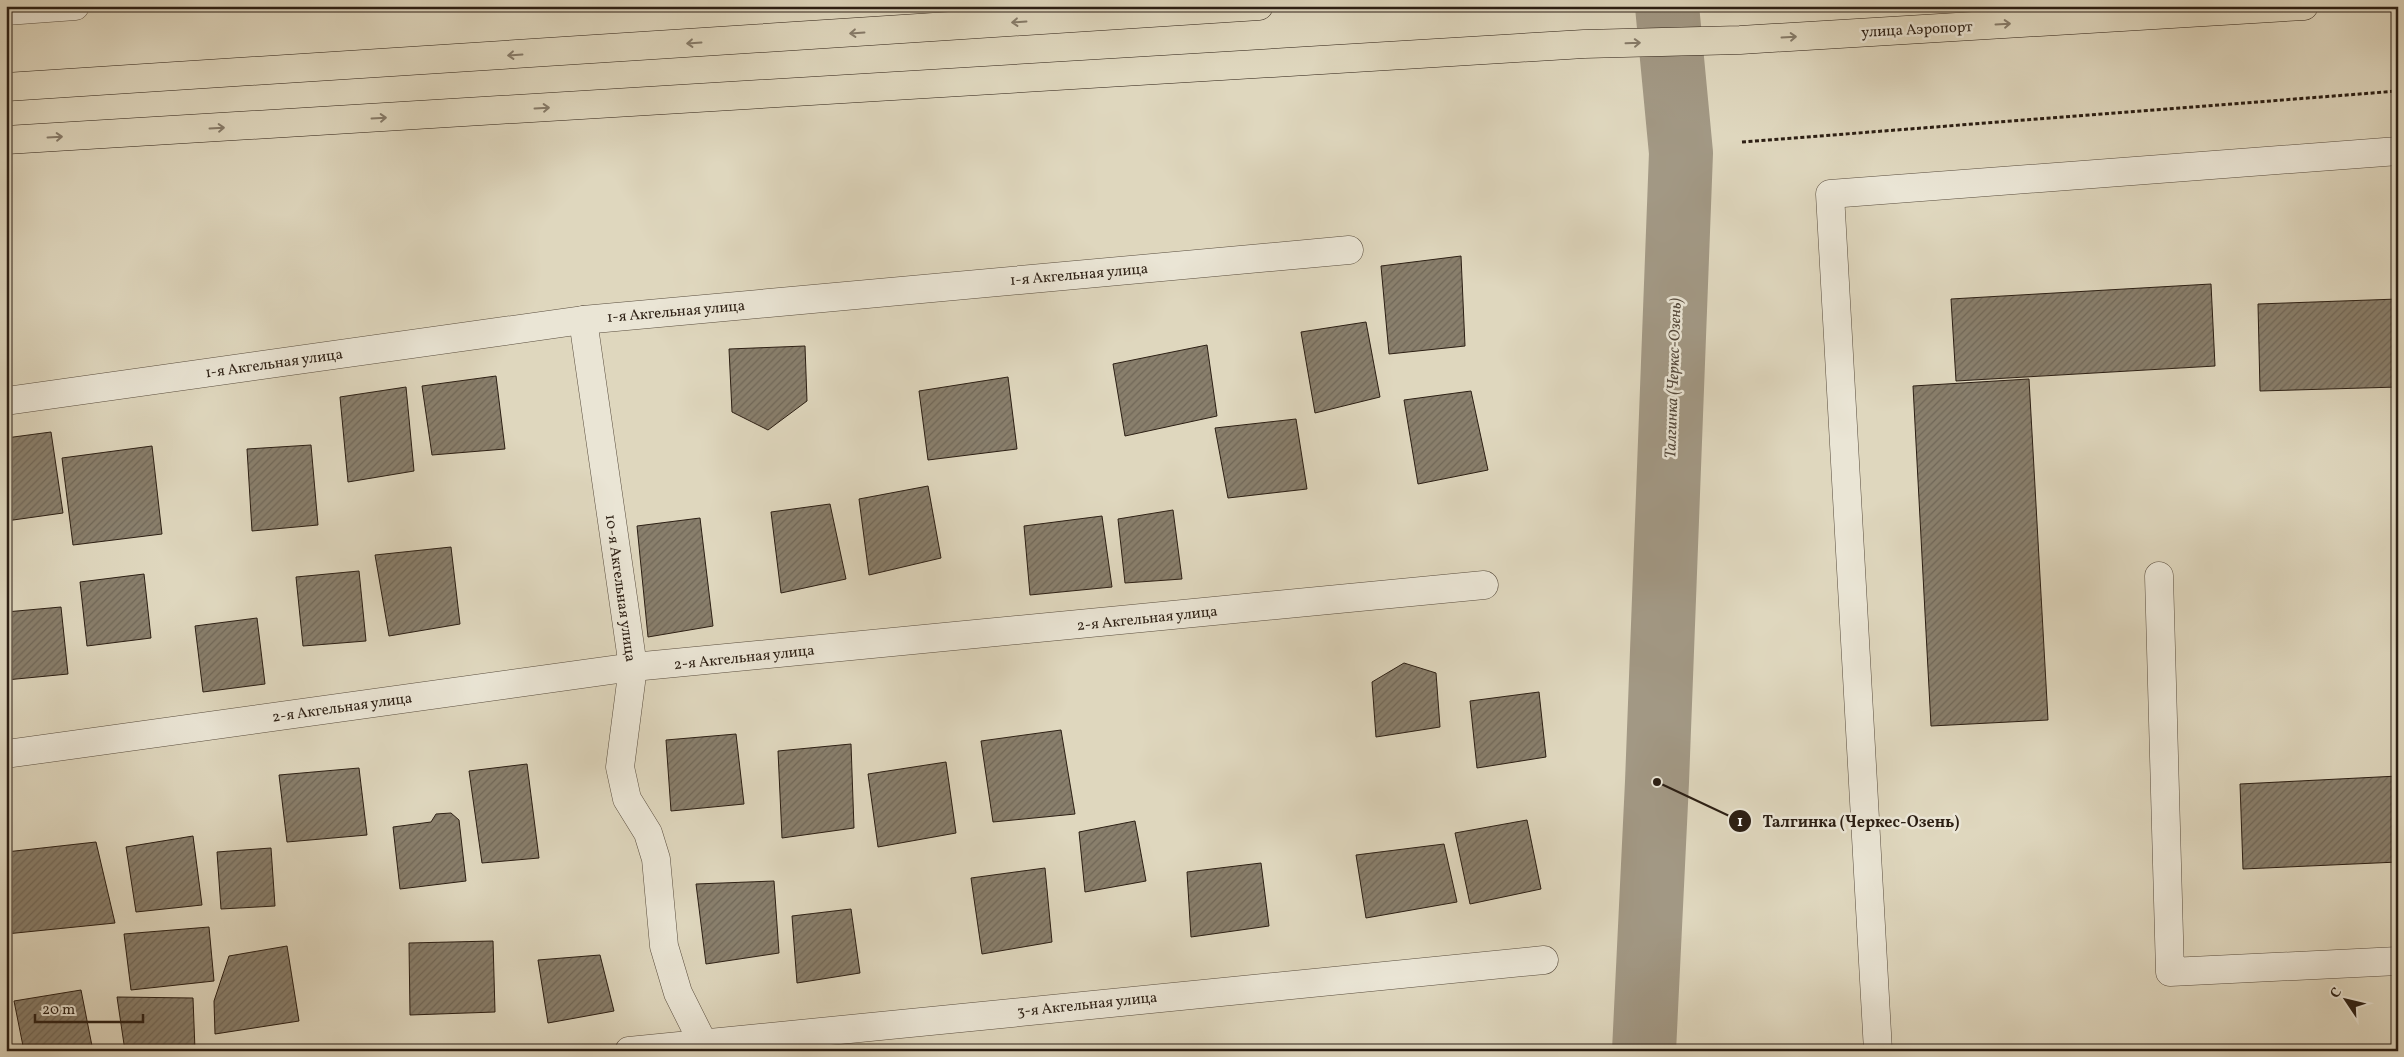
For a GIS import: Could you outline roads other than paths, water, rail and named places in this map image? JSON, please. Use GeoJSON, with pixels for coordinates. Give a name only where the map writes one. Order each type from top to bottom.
{"type":"FeatureCollection","features":[{"type":"Feature","properties":{"kind":"main road"},"geometry":{"type":"LineString","coordinates":[[6,87],[1260,6]]}},
{"type":"Feature","properties":{"kind":"main road","name":"улица Аэропорт"},"geometry":{"type":"LineString","coordinates":[[6,140],[1584,44],[1740,40],[2304,6]]}},
{"type":"Feature","properties":{"kind":"street"},"geometry":{"type":"LineString","coordinates":[[6,11],[74,6]]}},
{"type":"Feature","properties":{"kind":"street"},"geometry":{"type":"LineString","coordinates":[[1878,1051],[1830,194],[2398,151]]}},
{"type":"Feature","properties":{"kind":"street","name":"1-я Акгельная улица"},"geometry":{"type":"LineString","coordinates":[[6,401],[583,320],[1348,250]]}},
{"type":"Feature","properties":{"kind":"street","name":"10-я Акгельная улица"},"geometry":{"type":"LineString","coordinates":[[583,320],[633,667],[620,767],[627,798],[648,833],[656,859],[664,946],[678,993],[705,1046]]}},
{"type":"Feature","properties":{"kind":"street"},"geometry":{"type":"LineString","coordinates":[[2159,576],[2170,972],[2398,961]]}},
{"type":"Feature","properties":{"kind":"street","name":"2-я Акгельная улица"},"geometry":{"type":"LineString","coordinates":[[6,754],[633,667],[1484,585]]}},
{"type":"Feature","properties":{"kind":"street","name":"3-я Акгельная улица"},"geometry":{"type":"LineString","coordinates":[[629,1051],[705,1046],[1544,960]]}},
{"type":"Feature","properties":{"kind":"waterway","name":"Талгинка (Черкес-Озень)"},"geometry":{"type":"LineString","coordinates":[[1644,1051],[1657,782],[1681,153],[1667,6]]}},
{"type":"Feature","properties":{"kind":"place","name":"Талгинка (Черкес-Озень)"},"geometry":{"type":"Point","coordinates":[1657,782]}}]}
